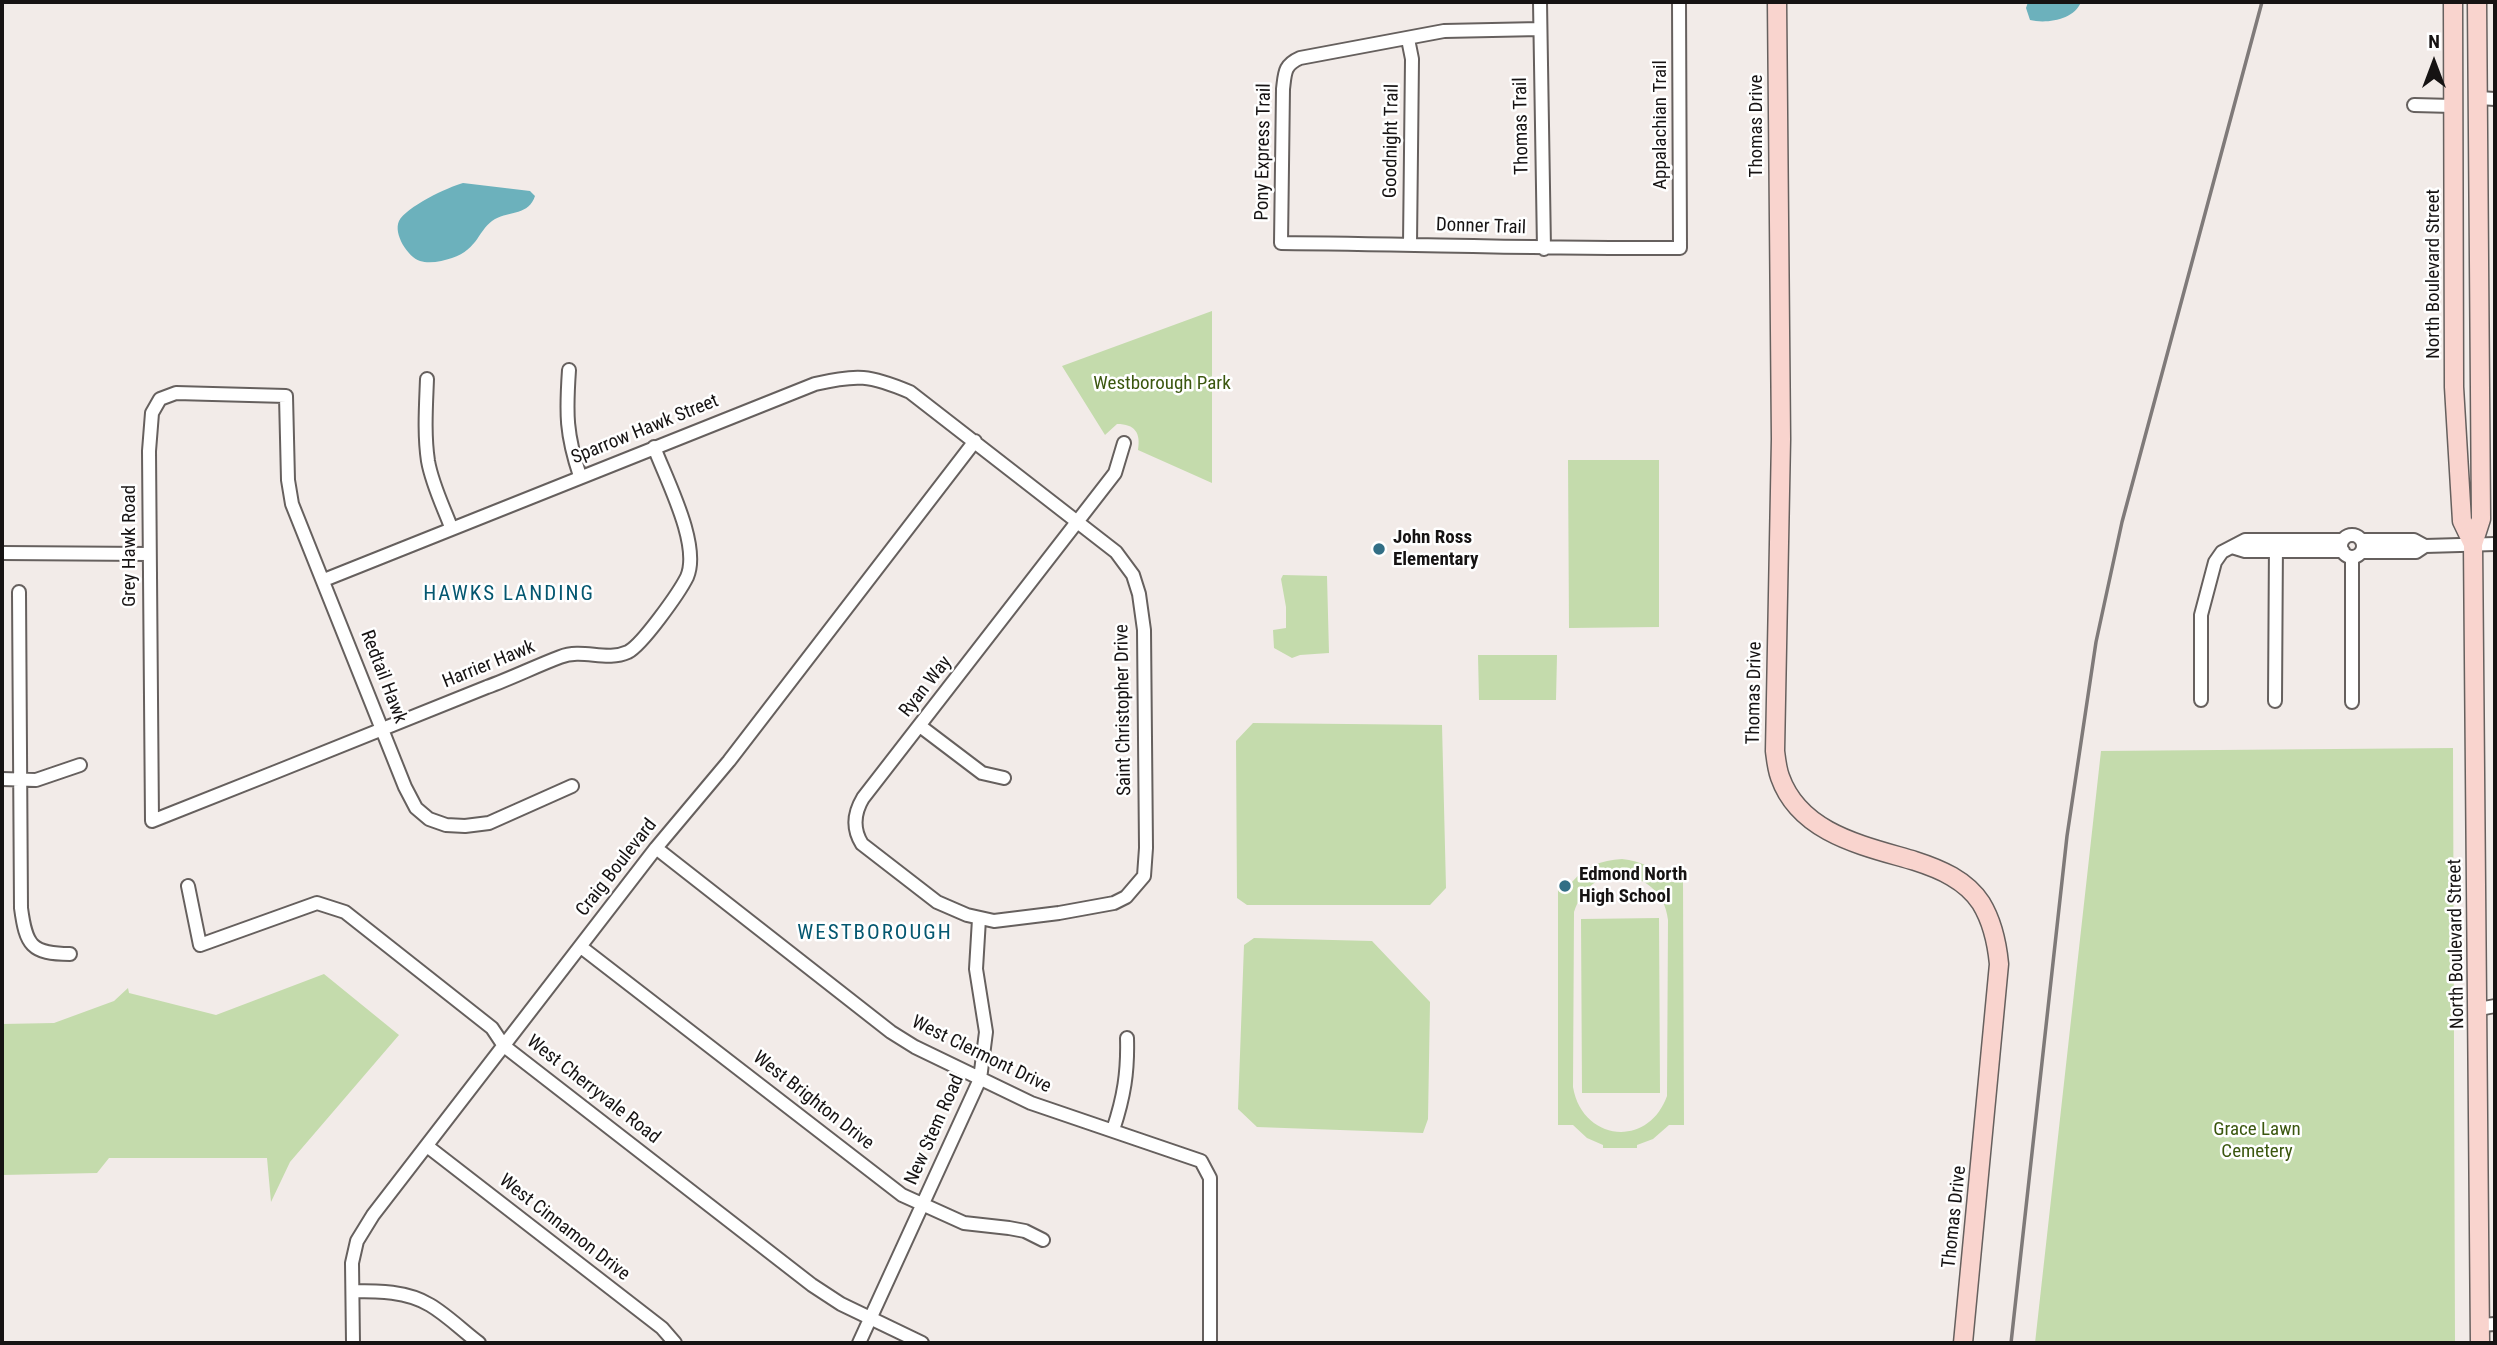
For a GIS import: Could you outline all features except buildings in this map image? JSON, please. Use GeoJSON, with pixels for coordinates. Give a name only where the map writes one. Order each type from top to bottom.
{"type":"FeatureCollection","features":[{"type":"Feature","properties":{"kind":"main road","name":"Thomas Drive"},"geometry":{"type":"LineString","coordinates":[[1777,2],[1781,439],[1774,751],[1780,778],[1792,800],[1813,821],[1840,838],[1936,867],[1952,876],[1968,888],[1981,903],[1996,940],[1999,964],[1964,1343]]}},
{"type":"Feature","properties":{"kind":"main road","name":"North Boulevard Street"},"geometry":{"type":"LineString","coordinates":[[2453,2],[2455,387],[2462,521],[2473,544]]}},
{"type":"Feature","properties":{"kind":"main road","name":"North Boulevard Street"},"geometry":{"type":"LineString","coordinates":[[2477,2],[2487,98],[2482,519],[2473,544],[2487,1007],[2488,1324],[2480,1343]]}},
{"type":"Feature","properties":{"kind":"main road"},"geometry":{"type":"LineString","coordinates":[[2454,106],[2487,98]]}},
{"type":"Feature","properties":{"kind":"street","name":"Thomas Trail"},"geometry":{"type":"LineString","coordinates":[[1540,2],[1544,249]]}},
{"type":"Feature","properties":{"kind":"street","name":"Appalachian Trail"},"geometry":{"type":"LineString","coordinates":[[1679,2],[1680,248]]}},
{"type":"Feature","properties":{"kind":"street"},"geometry":{"type":"LineString","coordinates":[[1408,39],[1444,31],[1540,29]]}},
{"type":"Feature","properties":{"kind":"street","name":"Pony Express Trail"},"geometry":{"type":"LineString","coordinates":[[1281,243],[1283,89],[1285,72],[1290,62],[1408,39]]}},
{"type":"Feature","properties":{"kind":"street","name":"Goodnight Trail"},"geometry":{"type":"LineString","coordinates":[[1408,39],[1412,60],[1410,244]]}},
{"type":"Feature","properties":{"kind":"street"},"geometry":{"type":"LineString","coordinates":[[2414,105],[2454,106]]}},
{"type":"Feature","properties":{"kind":"street","name":"Donner Trail"},"geometry":{"type":"LineString","coordinates":[[1281,243],[1544,249],[1680,248]]}},
{"type":"Feature","properties":{"kind":"street"},"geometry":{"type":"LineString","coordinates":[[569,370],[566,421],[569,443],[580,476]]}},
{"type":"Feature","properties":{"kind":"street","name":"Sparrow Hawk Street"},"geometry":{"type":"LineString","coordinates":[[324,580],[815,383],[842,377],[863,376],[910,392],[975,441]]}},
{"type":"Feature","properties":{"kind":"street"},"geometry":{"type":"LineString","coordinates":[[427,379],[428,460],[433,481],[452,527]]}},
{"type":"Feature","properties":{"kind":"street","name":"Grey Hawk Road"},"geometry":{"type":"LineString","coordinates":[[152,821],[149,450],[152,413],[160,399],[176,393],[286,396]]}},
{"type":"Feature","properties":{"kind":"street","name":"Redtail Hawk"},"geometry":{"type":"LineString","coordinates":[[286,396],[288,480],[292,504],[405,787],[416,808],[429,819],[446,825],[489,823],[572,786]]}},
{"type":"Feature","properties":{"kind":"street","name":"Saint Christopher Drive"},"geometry":{"type":"LineString","coordinates":[[975,441],[1116,552],[1133,575],[1139,594],[1144,630],[1146,848],[1144,876],[1135,889],[1114,903],[1009,920],[979,919]]}},
{"type":"Feature","properties":{"kind":"street","name":"Craig Boulevard"},"geometry":{"type":"LineString","coordinates":[[352,1343],[352,1263],[357,1241],[373,1215],[656,848],[729,761],[975,441]]}},
{"type":"Feature","properties":{"kind":"street","name":"Ryan Way"},"geometry":{"type":"LineString","coordinates":[[979,919],[937,902],[875,855],[858,837],[855,817],[858,806],[1115,472],[1124,443]]}},
{"type":"Feature","properties":{"kind":"street","name":"Harrier Hawk"},"geometry":{"type":"LineString","coordinates":[[152,821],[563,656],[590,653],[617,656],[630,651],[641,641],[687,578],[692,560],[687,534],[654,447]]}},
{"type":"Feature","properties":{"kind":"street"},"geometry":{"type":"LineString","coordinates":[[2201,700],[2201,615],[2215,562],[2222,552],[2232,547],[2245,551],[2276,546],[2352,548],[2414,540],[2426,546],[2495,544]]}},
{"type":"Feature","properties":{"kind":"street"},"geometry":{"type":"LineString","coordinates":[[2275,701],[2276,546]]}},
{"type":"Feature","properties":{"kind":"street"},"geometry":{"type":"LineString","coordinates":[[2352,548],[2352,702]]}},
{"type":"Feature","properties":{"kind":"street"},"geometry":{"type":"LineString","coordinates":[[2,553],[149,554]]}},
{"type":"Feature","properties":{"kind":"street"},"geometry":{"type":"LineString","coordinates":[[19,592],[21,908],[29,942],[38,950],[51,954],[70,954]]}},
{"type":"Feature","properties":{"kind":"street"},"geometry":{"type":"LineString","coordinates":[[920,726],[982,773],[1004,778]]}},
{"type":"Feature","properties":{"kind":"street"},"geometry":{"type":"LineString","coordinates":[[2,779],[36,780],[80,765]]}},
{"type":"Feature","properties":{"kind":"street","name":"West Clermont Drive"},"geometry":{"type":"LineString","coordinates":[[656,848],[891,1032],[915,1047],[1031,1103],[1200,1161],[1210,1178],[1210,1343]]}},
{"type":"Feature","properties":{"kind":"street","name":"West Cherryvale Road"},"geometry":{"type":"LineString","coordinates":[[188,886],[200,945],[317,903],[345,912],[492,1027],[504,1046],[812,1285],[841,1304],[922,1343]]}},
{"type":"Feature","properties":{"kind":"street","name":"New Stem Road"},"geometry":{"type":"LineString","coordinates":[[859,1343],[980,1079],[986,1032],[976,969],[979,919]]}},
{"type":"Feature","properties":{"kind":"street","name":"West Brighton Drive"},"geometry":{"type":"LineString","coordinates":[[581,947],[902,1195],[964,1223],[1025,1231],[1043,1240]]}},
{"type":"Feature","properties":{"kind":"street"},"geometry":{"type":"LineString","coordinates":[[1112,1130],[1124,1097],[1128,1064],[1127,1038]]}},
{"type":"Feature","properties":{"kind":"street","name":"West Cinnamon Drive"},"geometry":{"type":"LineString","coordinates":[[427,1146],[662,1328],[675,1343]]}},
{"type":"Feature","properties":{"kind":"street"},"geometry":{"type":"LineString","coordinates":[[353,1291],[382,1291],[408,1296],[429,1304],[479,1343]]}},
{"type":"Feature","properties":{"kind":"green space","name":"Westborough Park"},"geometry":{"type":"Polygon","coordinates":[[[1212,311],[1212,483],[1138,450],[1137,434],[1128,426],[1117,424],[1105,435],[1062,366],[1212,311]]]}},
{"type":"Feature","properties":{"kind":"green space"},"geometry":{"type":"Polygon","coordinates":[[[1568,460],[1659,460],[1659,627],[1569,628],[1568,460]]]}},
{"type":"Feature","properties":{"kind":"green space"},"geometry":{"type":"Polygon","coordinates":[[[1283,575],[1327,576],[1329,653],[1292,658],[1274,648],[1273,630],[1286,628],[1286,607],[1281,579],[1283,575]]]}},
{"type":"Feature","properties":{"kind":"green space"},"geometry":{"type":"Polygon","coordinates":[[[1478,655],[1557,655],[1556,700],[1479,700],[1478,655]]]}},
{"type":"Feature","properties":{"kind":"green space"},"geometry":{"type":"Polygon","coordinates":[[[1253,723],[1442,725],[1446,888],[1430,905],[1247,905],[1237,898],[1236,741],[1253,723]]]}},
{"type":"Feature","properties":{"kind":"green space","name":"Grace Lawn Cemetery"},"geometry":{"type":"Polygon","coordinates":[[[2453,748],[2455,1343],[2035,1343],[2101,751],[2453,748]]]}},
{"type":"Feature","properties":{"kind":"green space"},"geometry":{"type":"Polygon","coordinates":[[[1614,860],[1642,863],[1669,882],[1683,882],[1684,1125],[1669,1125],[1653,1139],[1637,1145],[1637,1148],[1603,1148],[1603,1145],[1587,1138],[1573,1125],[1558,1125],[1558,882],[1572,882],[1588,868],[1614,860]],[[1610,876],[1590,886],[1574,912],[1573,1087],[1579,1105],[1589,1119],[1602,1128],[1616,1132],[1631,1131],[1646,1125],[1658,1113],[1667,1096],[1668,920],[1663,901],[1652,887],[1627,876],[1610,876]]]}},
{"type":"Feature","properties":{"kind":"green space"},"geometry":{"type":"Polygon","coordinates":[[[1659,918],[1660,1093],[1582,1093],[1581,919],[1659,918]]]}},
{"type":"Feature","properties":{"kind":"green space"},"geometry":{"type":"Polygon","coordinates":[[[1254,938],[1372,941],[1430,1002],[1428,1119],[1423,1133],[1257,1127],[1238,1109],[1244,945],[1254,938]]]}},
{"type":"Feature","properties":{"kind":"green space"},"geometry":{"type":"Polygon","coordinates":[[[324,974],[399,1035],[290,1162],[271,1202],[267,1158],[109,1158],[97,1173],[2,1175],[2,1024],[54,1023],[114,1001],[128,988],[129,993],[216,1015],[324,974]]]}},
{"type":"Feature","properties":{"kind":"water"},"geometry":{"type":"Polygon","coordinates":[[[2028,2],[2081,2],[2066,17],[2044,21],[2030,20],[2026,8],[2028,2]]]}},
{"type":"Feature","properties":{"kind":"water"},"geometry":{"type":"Polygon","coordinates":[[[463,183],[530,191],[535,196],[524,210],[501,216],[489,223],[468,250],[461,254],[436,262],[415,259],[400,238],[399,221],[418,204],[463,183]]]}},
{"type":"Feature","properties":{"kind":"railway"},"geometry":{"type":"LineString","coordinates":[[2011,1343],[2067,836],[2096,642],[2122,522],[2262,2]]}},
{"type":"Feature","properties":{"kind":"place","name":"John Ross Elementary"},"geometry":{"type":"Point","coordinates":[1379,549]}},
{"type":"Feature","properties":{"kind":"place","name":"Edmond North High School"},"geometry":{"type":"Point","coordinates":[1565,886]}},
{"type":"Feature","properties":{"kind":"district","name":"HAWKS LANDING"},"geometry":{"type":"Point","coordinates":[509,595]}},
{"type":"Feature","properties":{"kind":"district","name":"WESTBOROUGH"},"geometry":{"type":"Point","coordinates":[875,934]}}]}
